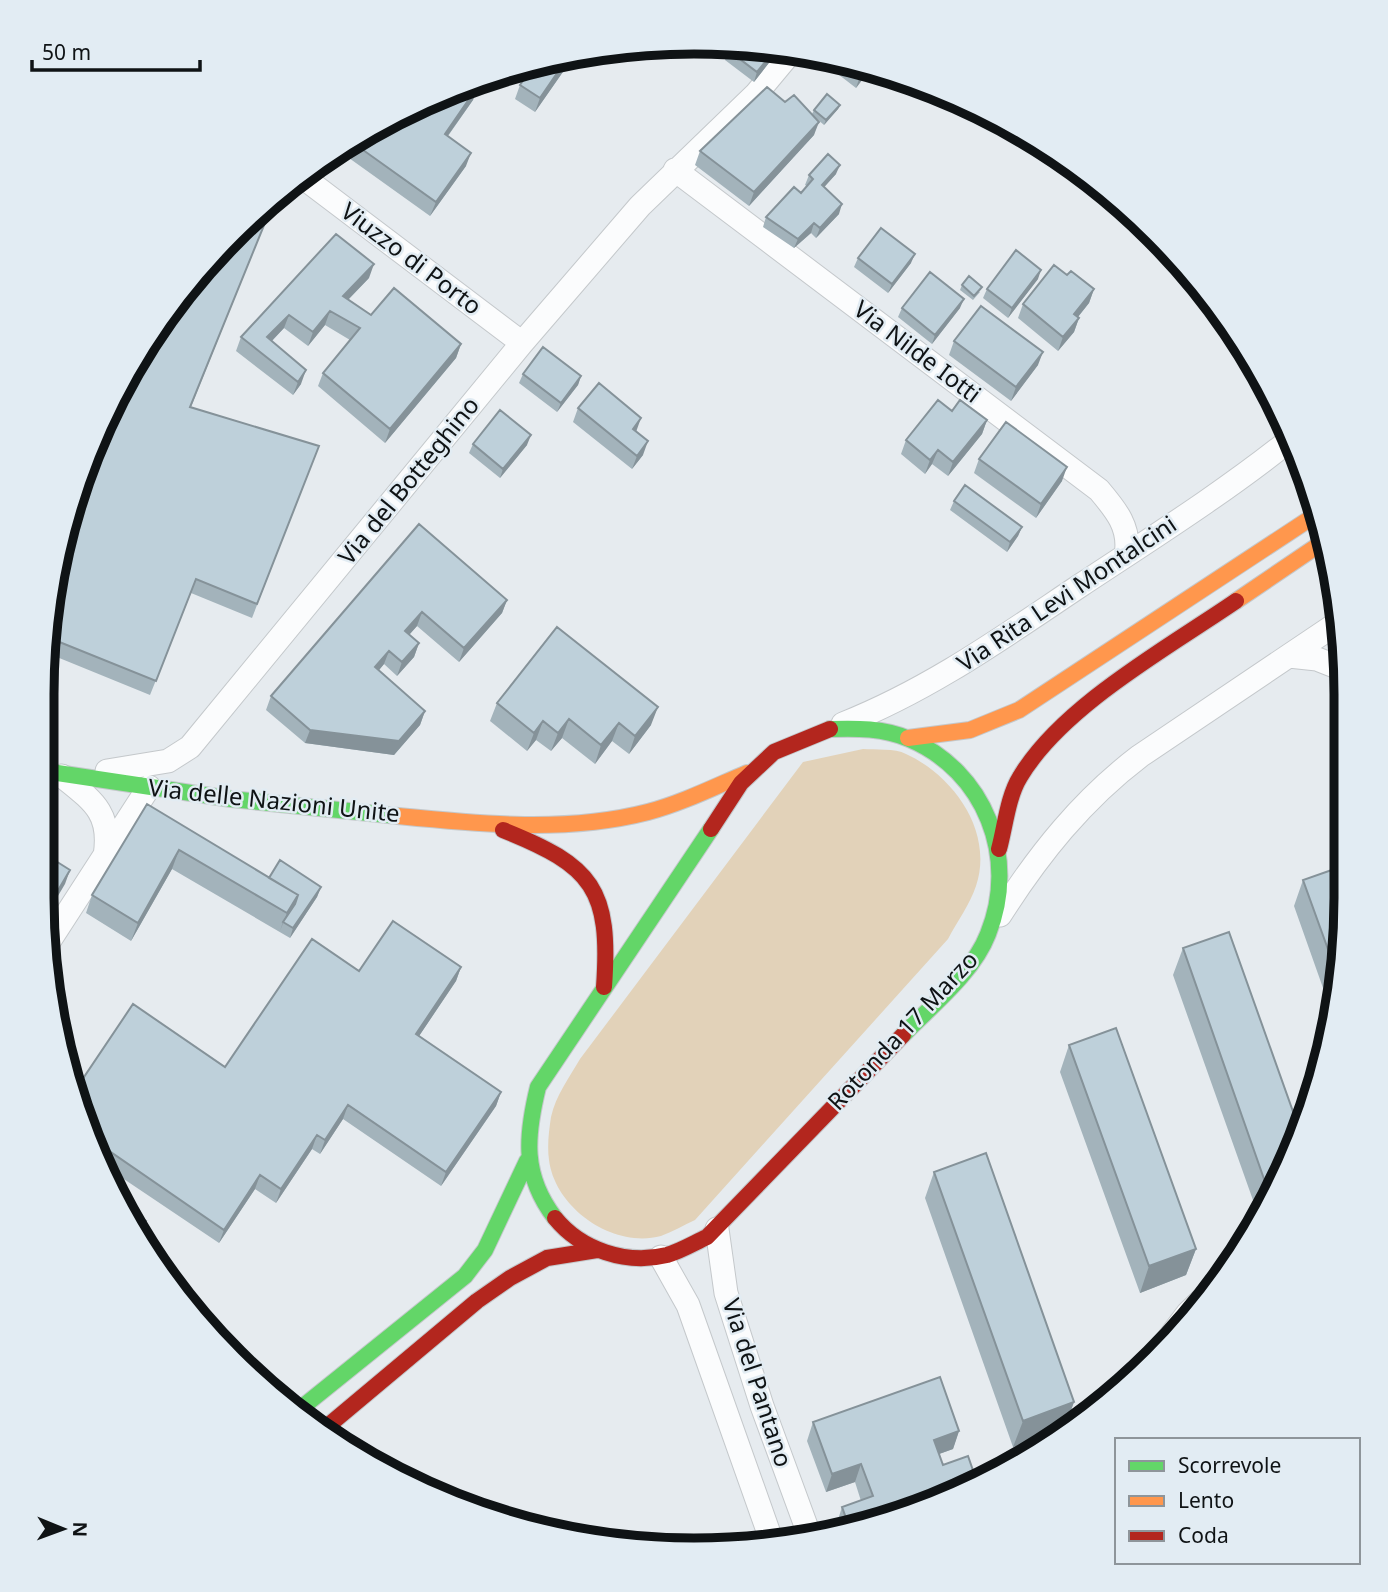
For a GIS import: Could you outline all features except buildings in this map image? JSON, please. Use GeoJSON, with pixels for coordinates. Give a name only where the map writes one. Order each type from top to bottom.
{"type":"FeatureCollection","features":[{"type":"Feature","properties":{"kind":"main road"},"geometry":{"type":"LineString","coordinates":[[908,738],[970,730],[1018,710],[1309,519]]}},
{"type":"Feature","properties":{"kind":"main road"},"geometry":{"type":"LineString","coordinates":[[999,849],[1019,778],[1054,733],[1110,687],[1316,547]]}},
{"type":"Feature","properties":{"kind":"main road","name":"Rotonda 17 Marzo"},"geometry":{"type":"LineString","coordinates":[[831,729],[867,729],[908,738],[942,756],[974,789],[989,816],[999,849],[1000,889],[987,936],[953,983],[716,1229],[689,1248],[661,1257],[632,1258],[597,1250],[566,1230],[545,1207],[531,1181],[527,1161],[528,1117],[538,1087],[722,810],[753,770],[789,743],[831,729]]}},
{"type":"Feature","properties":{"kind":"main road","name":"Via delle Nazioni Unite"},"geometry":{"type":"LineString","coordinates":[[54,774],[149,788],[491,825],[601,820],[644,813],[666,807],[753,770]]}},
{"type":"Feature","properties":{"kind":"main road","name":"Via delle Nazioni Unite"},"geometry":{"type":"LineString","coordinates":[[491,825],[563,855],[592,885],[601,904],[606,926],[604,988]]}},
{"type":"Feature","properties":{"kind":"main road"},"geometry":{"type":"LineString","coordinates":[[305,1406],[346,1376],[465,1276],[490,1241],[527,1161]]}},
{"type":"Feature","properties":{"kind":"main road"},"geometry":{"type":"LineString","coordinates":[[330,1424],[477,1301],[510,1278],[547,1258],[597,1250]]}},
{"type":"Feature","properties":{"kind":"street","name":"Via del Botteghino"},"geometry":{"type":"LineString","coordinates":[[54,774],[156,764],[176,757],[190,747],[522,343],[640,206],[756,94],[784,61]]}},
{"type":"Feature","properties":{"kind":"street","name":"Via Nilde Iotti"},"geometry":{"type":"LineString","coordinates":[[675,170],[1099,490],[1123,522],[1128,542],[1126,555]]}},
{"type":"Feature","properties":{"kind":"street","name":"Viuzzo di Porto"},"geometry":{"type":"LineString","coordinates":[[310,183],[522,343]]}},
{"type":"Feature","properties":{"kind":"street","name":"Via Rita Levi Montalcini"},"geometry":{"type":"LineString","coordinates":[[831,729],[897,701],[944,677],[1126,555],[1283,445]]}},
{"type":"Feature","properties":{"kind":"street"},"geometry":{"type":"LineString","coordinates":[[987,936],[1038,858],[1094,794],[1140,756],[1330,628]]}},
{"type":"Feature","properties":{"kind":"street"},"geometry":{"type":"LineString","coordinates":[[1289,656],[1317,659],[1333,665]]}},
{"type":"Feature","properties":{"kind":"street"},"geometry":{"type":"LineString","coordinates":[[54,775],[93,801],[101,813],[107,825],[105,856]]}},
{"type":"Feature","properties":{"kind":"street"},"geometry":{"type":"LineString","coordinates":[[56,931],[149,788]]}},
{"type":"Feature","properties":{"kind":"street","name":"Via del Pantano"},"geometry":{"type":"LineString","coordinates":[[716,1229],[726,1293],[762,1406],[806,1527]]}},
{"type":"Feature","properties":{"kind":"street","name":"Via del Pantano"},"geometry":{"type":"LineString","coordinates":[[661,1257],[688,1305],[769,1533]]}},
{"type":"Feature","properties":{"kind":"shaded area"},"geometry":{"type":"Polygon","coordinates":[[[863,749],[896,751],[924,764],[940,776],[966,808],[979,846],[980,866],[976,886],[948,939],[695,1220],[661,1236],[643,1238],[624,1236],[589,1221],[574,1209],[562,1194],[554,1178],[548,1155],[551,1117],[563,1087],[580,1059],[803,762],[863,749]]]}},
{"type":"Feature","properties":{"kind":"traffic: fast"},"geometry":{"type":"LineString","coordinates":[[830,729],[890,733],[909,739],[935,753],[958,772],[976,795],[989,820],[997,847],[997,905],[988,934],[962,975],[903,1035]]}},
{"type":"Feature","properties":{"kind":"traffic: fast"},"geometry":{"type":"LineString","coordinates":[[54,772],[231,799],[398,816]]}},
{"type":"Feature","properties":{"kind":"traffic: fast"},"geometry":{"type":"LineString","coordinates":[[555,1218],[544,1202],[532,1171],[529,1139],[538,1087],[711,829]]}},
{"type":"Feature","properties":{"kind":"traffic: fast"},"geometry":{"type":"LineString","coordinates":[[304,1405],[465,1276],[485,1250],[527,1161]]}},
{"type":"Feature","properties":{"kind":"traffic: slow"},"geometry":{"type":"LineString","coordinates":[[908,738],[970,730],[1019,710],[1309,519]]}},
{"type":"Feature","properties":{"kind":"traffic: slow"},"geometry":{"type":"LineString","coordinates":[[1236,601],[1316,547]]}},
{"type":"Feature","properties":{"kind":"traffic: slow"},"geometry":{"type":"LineString","coordinates":[[398,816],[491,824],[586,823],[617,819],[661,808],[747,773]]}},
{"type":"Feature","properties":{"kind":"traffic: jam"},"geometry":{"type":"LineString","coordinates":[[999,849],[1010,802],[1020,777],[1062,726],[1089,702],[1149,658],[1236,601]]}},
{"type":"Feature","properties":{"kind":"traffic: jam"},"geometry":{"type":"LineString","coordinates":[[711,829],[741,783],[774,752],[830,729]]}},
{"type":"Feature","properties":{"kind":"traffic: jam"},"geometry":{"type":"LineString","coordinates":[[503,830],[558,856],[590,885],[599,904],[604,926],[604,987]]}},
{"type":"Feature","properties":{"kind":"traffic: jam"},"geometry":{"type":"LineString","coordinates":[[555,1218],[578,1239],[620,1256],[651,1258],[667,1255],[707,1237],[903,1035]]}},
{"type":"Feature","properties":{"kind":"traffic: jam"},"geometry":{"type":"LineString","coordinates":[[330,1424],[477,1301],[510,1278],[547,1258],[597,1250]]}}]}
